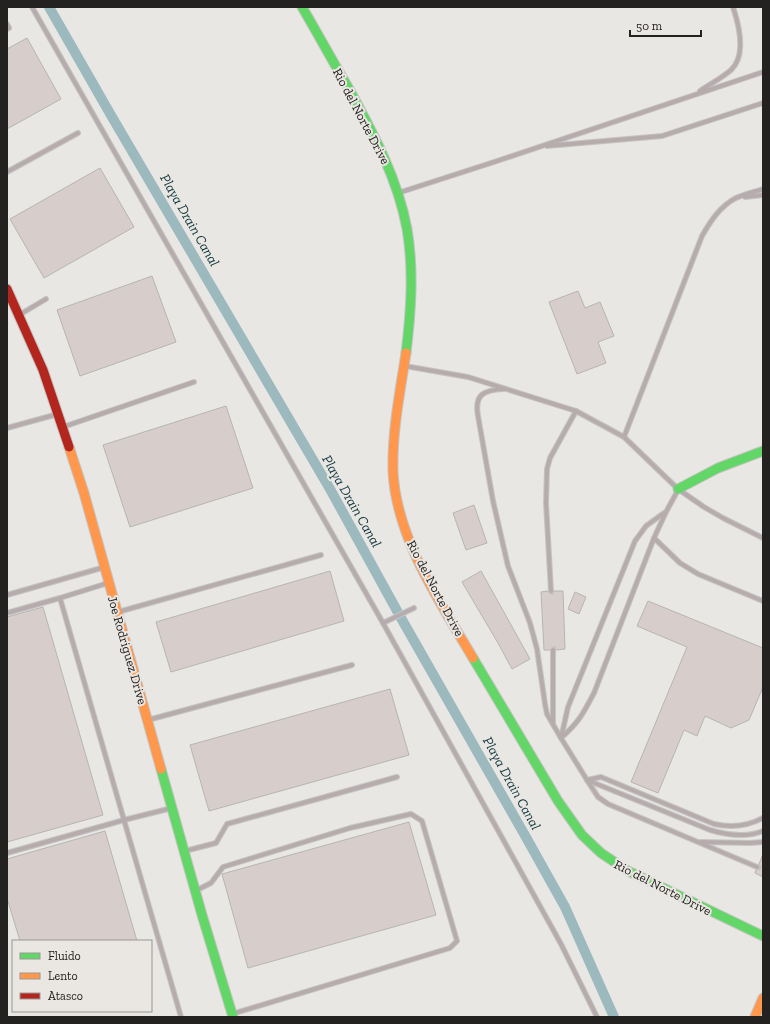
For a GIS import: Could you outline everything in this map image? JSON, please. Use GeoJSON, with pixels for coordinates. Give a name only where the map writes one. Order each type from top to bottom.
{"type":"FeatureCollection","features":[{"type":"Feature","properties":{"kind":"street","name":"Rio del Norte Drive"},"geometry":{"type":"LineString","coordinates":[[302,7],[379,144],[398,193],[406,223],[412,276],[411,303],[393,448],[396,495],[404,525],[417,558],[435,593],[565,812],[582,835],[601,853],[644,880],[763,936]]}},
{"type":"Feature","properties":{"kind":"street","name":"Joe Rodriguez Drive"},"geometry":{"type":"LineString","coordinates":[[7,289],[37,355],[63,427],[84,493],[195,890],[232,1015]]}},
{"type":"Feature","properties":{"kind":"street"},"geometry":{"type":"LineString","coordinates":[[678,489],[718,468],[763,451]]}},
{"type":"Feature","properties":{"kind":"street"},"geometry":{"type":"LineString","coordinates":[[755,1017],[763,998]]}},
{"type":"Feature","properties":{"kind":"lane"},"geometry":{"type":"LineString","coordinates":[[32,7],[383,623],[561,944],[597,1017]]}},
{"type":"Feature","properties":{"kind":"lane"},"geometry":{"type":"LineString","coordinates":[[694,95],[732,70],[737,62],[740,39],[738,23],[733,7]]}},
{"type":"Feature","properties":{"kind":"lane"},"geometry":{"type":"LineString","coordinates":[[7,24],[9,28],[7,30]]}},
{"type":"Feature","properties":{"kind":"lane"},"geometry":{"type":"LineString","coordinates":[[398,193],[763,72]]}},
{"type":"Feature","properties":{"kind":"lane"},"geometry":{"type":"LineString","coordinates":[[541,146],[662,136],[763,103]]}},
{"type":"Feature","properties":{"kind":"lane"},"geometry":{"type":"LineString","coordinates":[[7,172],[78,133]]}},
{"type":"Feature","properties":{"kind":"lane"},"geometry":{"type":"LineString","coordinates":[[624,437],[702,236],[717,213],[735,199],[763,189]]}},
{"type":"Feature","properties":{"kind":"lane"},"geometry":{"type":"LineString","coordinates":[[735,199],[763,195]]}},
{"type":"Feature","properties":{"kind":"lane"},"geometry":{"type":"LineString","coordinates":[[19,315],[46,299]]}},
{"type":"Feature","properties":{"kind":"lane"},"geometry":{"type":"LineString","coordinates":[[403,366],[468,377],[576,410],[624,437],[678,489],[723,518],[763,538]]}},
{"type":"Feature","properties":{"kind":"lane"},"geometry":{"type":"LineString","coordinates":[[63,427],[194,382]]}},
{"type":"Feature","properties":{"kind":"lane"},"geometry":{"type":"LineString","coordinates":[[504,389],[494,389],[482,394],[477,401],[476,407],[493,501],[508,566],[533,633],[539,660],[547,714],[587,780],[598,796],[608,804],[757,867]]}},
{"type":"Feature","properties":{"kind":"lane"},"geometry":{"type":"LineString","coordinates":[[550,591],[546,503],[547,469],[550,458],[576,410]]}},
{"type":"Feature","properties":{"kind":"lane"},"geometry":{"type":"LineString","coordinates":[[7,428],[58,414]]}},
{"type":"Feature","properties":{"kind":"lane"},"geometry":{"type":"LineString","coordinates":[[561,738],[575,725],[594,693],[654,538],[678,489]]}},
{"type":"Feature","properties":{"kind":"lane"},"geometry":{"type":"LineString","coordinates":[[561,738],[568,707],[635,542],[646,526],[666,512]]}},
{"type":"Feature","properties":{"kind":"lane"},"geometry":{"type":"LineString","coordinates":[[654,538],[680,563],[698,574],[763,601]]}},
{"type":"Feature","properties":{"kind":"lane"},"geometry":{"type":"LineString","coordinates":[[117,612],[321,555]]}},
{"type":"Feature","properties":{"kind":"lane"},"geometry":{"type":"LineString","coordinates":[[7,595],[105,568]]}},
{"type":"Feature","properties":{"kind":"lane"},"geometry":{"type":"LineString","coordinates":[[7,613],[109,583]]}},
{"type":"Feature","properties":{"kind":"lane"},"geometry":{"type":"LineString","coordinates":[[60,598],[181,1017]]}},
{"type":"Feature","properties":{"kind":"lane"},"geometry":{"type":"LineString","coordinates":[[383,623],[414,608]]}},
{"type":"Feature","properties":{"kind":"lane"},"geometry":{"type":"LineString","coordinates":[[553,650],[553,725]]}},
{"type":"Feature","properties":{"kind":"lane"},"geometry":{"type":"LineString","coordinates":[[147,720],[352,664]]}},
{"type":"Feature","properties":{"kind":"lane"},"geometry":{"type":"LineString","coordinates":[[184,851],[216,843],[227,824],[397,777]]}},
{"type":"Feature","properties":{"kind":"lane"},"geometry":{"type":"LineString","coordinates":[[587,780],[601,777],[714,824],[740,826],[763,818]]}},
{"type":"Feature","properties":{"kind":"lane"},"geometry":{"type":"LineString","coordinates":[[587,780],[710,830],[739,835],[753,834],[763,831]]}},
{"type":"Feature","properties":{"kind":"lane"},"geometry":{"type":"LineString","coordinates":[[7,853],[172,808]]}},
{"type":"Feature","properties":{"kind":"lane"},"geometry":{"type":"LineString","coordinates":[[195,890],[211,883],[223,867],[343,831],[412,814],[422,821],[457,941],[450,948],[232,1015]]}},
{"type":"Feature","properties":{"kind":"lane"},"geometry":{"type":"LineString","coordinates":[[698,842],[763,842]]}},
{"type":"Feature","properties":{"kind":"building"},"geometry":{"type":"Polygon","coordinates":[[[27,38],[61,99],[7,129],[7,49],[27,38]]]}},
{"type":"Feature","properties":{"kind":"building"},"geometry":{"type":"Polygon","coordinates":[[[100,168],[134,227],[44,278],[10,219],[100,168]]]}},
{"type":"Feature","properties":{"kind":"building"},"geometry":{"type":"Polygon","coordinates":[[[152,276],[176,342],[80,376],[57,310],[152,276]]]}},
{"type":"Feature","properties":{"kind":"building"},"geometry":{"type":"Polygon","coordinates":[[[578,291],[585,308],[600,302],[614,336],[598,342],[606,363],[577,374],[549,302],[578,291]]]}},
{"type":"Feature","properties":{"kind":"building"},"geometry":{"type":"Polygon","coordinates":[[[226,406],[253,488],[130,527],[103,445],[226,406]]]}},
{"type":"Feature","properties":{"kind":"building"},"geometry":{"type":"Polygon","coordinates":[[[474,505],[487,543],[466,550],[453,513],[474,505]]]}},
{"type":"Feature","properties":{"kind":"building"},"geometry":{"type":"Polygon","coordinates":[[[330,571],[344,621],[171,672],[156,622],[330,571]]]}},
{"type":"Feature","properties":{"kind":"building"},"geometry":{"type":"Polygon","coordinates":[[[481,571],[530,659],[512,669],[462,582],[481,571]]]}},
{"type":"Feature","properties":{"kind":"building"},"geometry":{"type":"Polygon","coordinates":[[[548,591],[553,594],[554,591],[563,591],[565,649],[556,650],[555,647],[553,647],[550,650],[544,650],[541,592],[548,591]]]}},
{"type":"Feature","properties":{"kind":"building"},"geometry":{"type":"Polygon","coordinates":[[[575,592],[586,597],[579,614],[568,609],[575,592]]]}},
{"type":"Feature","properties":{"kind":"building"},"geometry":{"type":"Polygon","coordinates":[[[648,601],[763,648],[763,687],[749,720],[731,728],[705,716],[697,736],[684,730],[658,793],[631,782],[687,647],[637,626],[648,601]]]}},
{"type":"Feature","properties":{"kind":"building"},"geometry":{"type":"Polygon","coordinates":[[[43,607],[103,815],[7,842],[7,617],[43,607]]]}},
{"type":"Feature","properties":{"kind":"building"},"geometry":{"type":"Polygon","coordinates":[[[390,689],[409,755],[209,811],[190,745],[390,689]]]}},
{"type":"Feature","properties":{"kind":"building"},"geometry":{"type":"Polygon","coordinates":[[[409,822],[436,915],[248,968],[222,874],[409,822]]]}},
{"type":"Feature","properties":{"kind":"building"},"geometry":{"type":"Polygon","coordinates":[[[105,831],[137,940],[20,940],[7,898],[7,859],[105,831]]]}},
{"type":"Feature","properties":{"kind":"building"},"geometry":{"type":"Polygon","coordinates":[[[763,854],[763,877],[755,873],[756,870],[760,869],[759,864],[763,854]]]}},
{"type":"Feature","properties":{"kind":"waterway","name":"Playa Drain Canal"},"geometry":{"type":"LineString","coordinates":[[49,7],[330,489],[401,618],[527,839],[565,907],[614,1017]]}},
{"type":"Feature","properties":{"kind":"traffic: fast"},"geometry":{"type":"LineString","coordinates":[[302,7],[367,122],[384,157],[398,192],[407,229],[411,275],[406,353]]}},
{"type":"Feature","properties":{"kind":"traffic: fast"},"geometry":{"type":"LineString","coordinates":[[678,489],[718,468],[763,451]]}},
{"type":"Feature","properties":{"kind":"traffic: fast"},"geometry":{"type":"LineString","coordinates":[[473,658],[558,801],[582,835],[601,853],[628,871],[763,936]]}},
{"type":"Feature","properties":{"kind":"traffic: fast"},"geometry":{"type":"LineString","coordinates":[[161,769],[202,915],[233,1017]]}},
{"type":"Feature","properties":{"kind":"traffic: slow"},"geometry":{"type":"LineString","coordinates":[[406,353],[397,412],[393,456],[396,496],[402,521],[422,569],[473,658]]}},
{"type":"Feature","properties":{"kind":"traffic: slow"},"geometry":{"type":"LineString","coordinates":[[69,447],[84,493],[161,769]]}},
{"type":"Feature","properties":{"kind":"traffic: slow"},"geometry":{"type":"LineString","coordinates":[[755,1017],[763,998]]}},
{"type":"Feature","properties":{"kind":"traffic: jam"},"geometry":{"type":"LineString","coordinates":[[7,289],[43,370],[69,447]]}}]}
